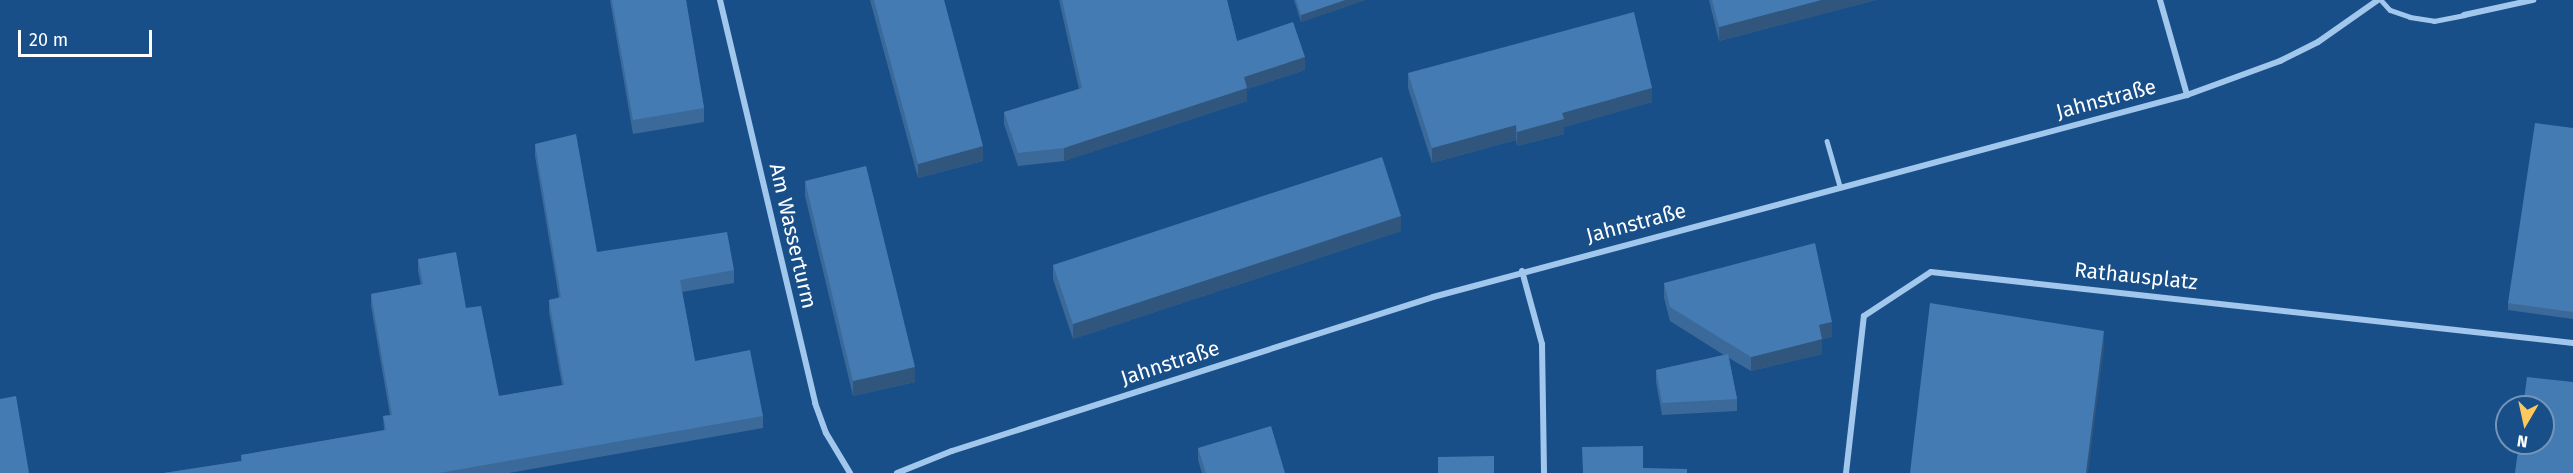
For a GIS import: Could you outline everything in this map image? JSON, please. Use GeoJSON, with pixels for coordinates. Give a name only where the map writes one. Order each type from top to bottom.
{"type":"FeatureCollection","features":[{"type":"Feature","properties":{"kind":"street","name":"Am Wasserturm"},"geometry":{"type":"LineString","coordinates":[[720,0],[815,403],[826,433],[850,473]]}},
{"type":"Feature","properties":{"kind":"street"},"geometry":{"type":"LineString","coordinates":[[2160,0],[2187,95]]}},
{"type":"Feature","properties":{"kind":"street","name":"Jahnstraße"},"geometry":{"type":"LineString","coordinates":[[897,473],[1073,411],[1522,271],[2187,95],[2280,61],[2318,42],[2379,0]]}},
{"type":"Feature","properties":{"kind":"street"},"geometry":{"type":"LineString","coordinates":[[2464,15],[2533,0]]}},
{"type":"Feature","properties":{"kind":"street"},"geometry":{"type":"LineString","coordinates":[[1522,271],[1542,344],[1544,473]]}},
{"type":"Feature","properties":{"kind":"street","name":"Rathausplatz"},"geometry":{"type":"LineString","coordinates":[[1846,473],[1864,316],[1931,272],[2573,343]]}},
{"type":"Feature","properties":{"kind":"lane"},"geometry":{"type":"LineString","coordinates":[[2379,0],[2390,10],[2410,17],[2434,21],[2464,15]]}},
{"type":"Feature","properties":{"kind":"lane"},"geometry":{"type":"LineString","coordinates":[[1827,141],[1840,186]]}},
{"type":"Feature","properties":{"kind":"building"},"geometry":{"type":"Polygon","coordinates":[[[612,0],[686,0],[704,108],[633,120],[612,0]]]}},
{"type":"Feature","properties":{"kind":"building"},"geometry":{"type":"Polygon","coordinates":[[[874,0],[944,0],[983,146],[918,164],[874,0]]]}},
{"type":"Feature","properties":{"kind":"building"},"geometry":{"type":"Polygon","coordinates":[[[1062,0],[1227,0],[1237,41],[1293,22],[1305,57],[1244,77],[1247,88],[1064,148],[1018,153],[1004,112],[1082,88],[1062,0]]]}},
{"type":"Feature","properties":{"kind":"building"},"geometry":{"type":"Polygon","coordinates":[[[1296,0],[1345,0],[1301,15],[1296,0]]]}},
{"type":"Feature","properties":{"kind":"building"},"geometry":{"type":"Polygon","coordinates":[[[1712,0],[1821,0],[1719,27],[1712,0]]]}},
{"type":"Feature","properties":{"kind":"building"},"geometry":{"type":"Polygon","coordinates":[[[1634,12],[1652,88],[1562,113],[1564,119],[1517,132],[1516,125],[1432,148],[1408,73],[1634,12]]]}},
{"type":"Feature","properties":{"kind":"building"},"geometry":{"type":"Polygon","coordinates":[[[2535,123],[2573,128],[2573,312],[2508,303],[2535,123]]]}},
{"type":"Feature","properties":{"kind":"building"},"geometry":{"type":"Polygon","coordinates":[[[576,134],[597,252],[727,232],[734,270],[680,280],[695,361],[750,350],[763,416],[439,473],[164,473],[242,461],[241,455],[386,430],[383,416],[392,415],[371,294],[423,284],[418,259],[456,252],[466,308],[481,306],[499,396],[564,385],[549,300],[561,297],[535,144],[576,134]]]}},
{"type":"Feature","properties":{"kind":"building"},"geometry":{"type":"Polygon","coordinates":[[[1382,157],[1401,216],[1073,324],[1053,265],[1382,157]]]}},
{"type":"Feature","properties":{"kind":"building"},"geometry":{"type":"Polygon","coordinates":[[[866,166],[915,367],[853,381],[805,181],[866,166]]]}},
{"type":"Feature","properties":{"kind":"building"},"geometry":{"type":"Polygon","coordinates":[[[1815,243],[1832,322],[1819,325],[1822,339],[1751,357],[1670,307],[1664,283],[1815,243]]]}},
{"type":"Feature","properties":{"kind":"building"},"geometry":{"type":"Polygon","coordinates":[[[1930,303],[2104,331],[2086,473],[1910,473],[1930,303]]]}},
{"type":"Feature","properties":{"kind":"building"},"geometry":{"type":"Polygon","coordinates":[[[1728,354],[1737,399],[1662,403],[1656,370],[1728,354]]]}},
{"type":"Feature","properties":{"kind":"building"},"geometry":{"type":"Polygon","coordinates":[[[2527,377],[2573,382],[2573,473],[2515,473],[2517,455],[2555,455],[2555,395],[2525,395],[2527,377]]]}},
{"type":"Feature","properties":{"kind":"building"},"geometry":{"type":"Polygon","coordinates":[[[16,396],[29,473],[0,473],[0,399],[16,396]]]}},
{"type":"Feature","properties":{"kind":"building"},"geometry":{"type":"Polygon","coordinates":[[[1271,426],[1285,473],[1206,473],[1198,448],[1271,426]]]}},
{"type":"Feature","properties":{"kind":"building"},"geometry":{"type":"Polygon","coordinates":[[[1643,446],[1643,468],[1687,469],[1687,473],[1583,473],[1582,447],[1643,446]]]}},
{"type":"Feature","properties":{"kind":"building"},"geometry":{"type":"Polygon","coordinates":[[[1494,456],[1494,473],[1438,473],[1438,457],[1494,456]]]}}]}
